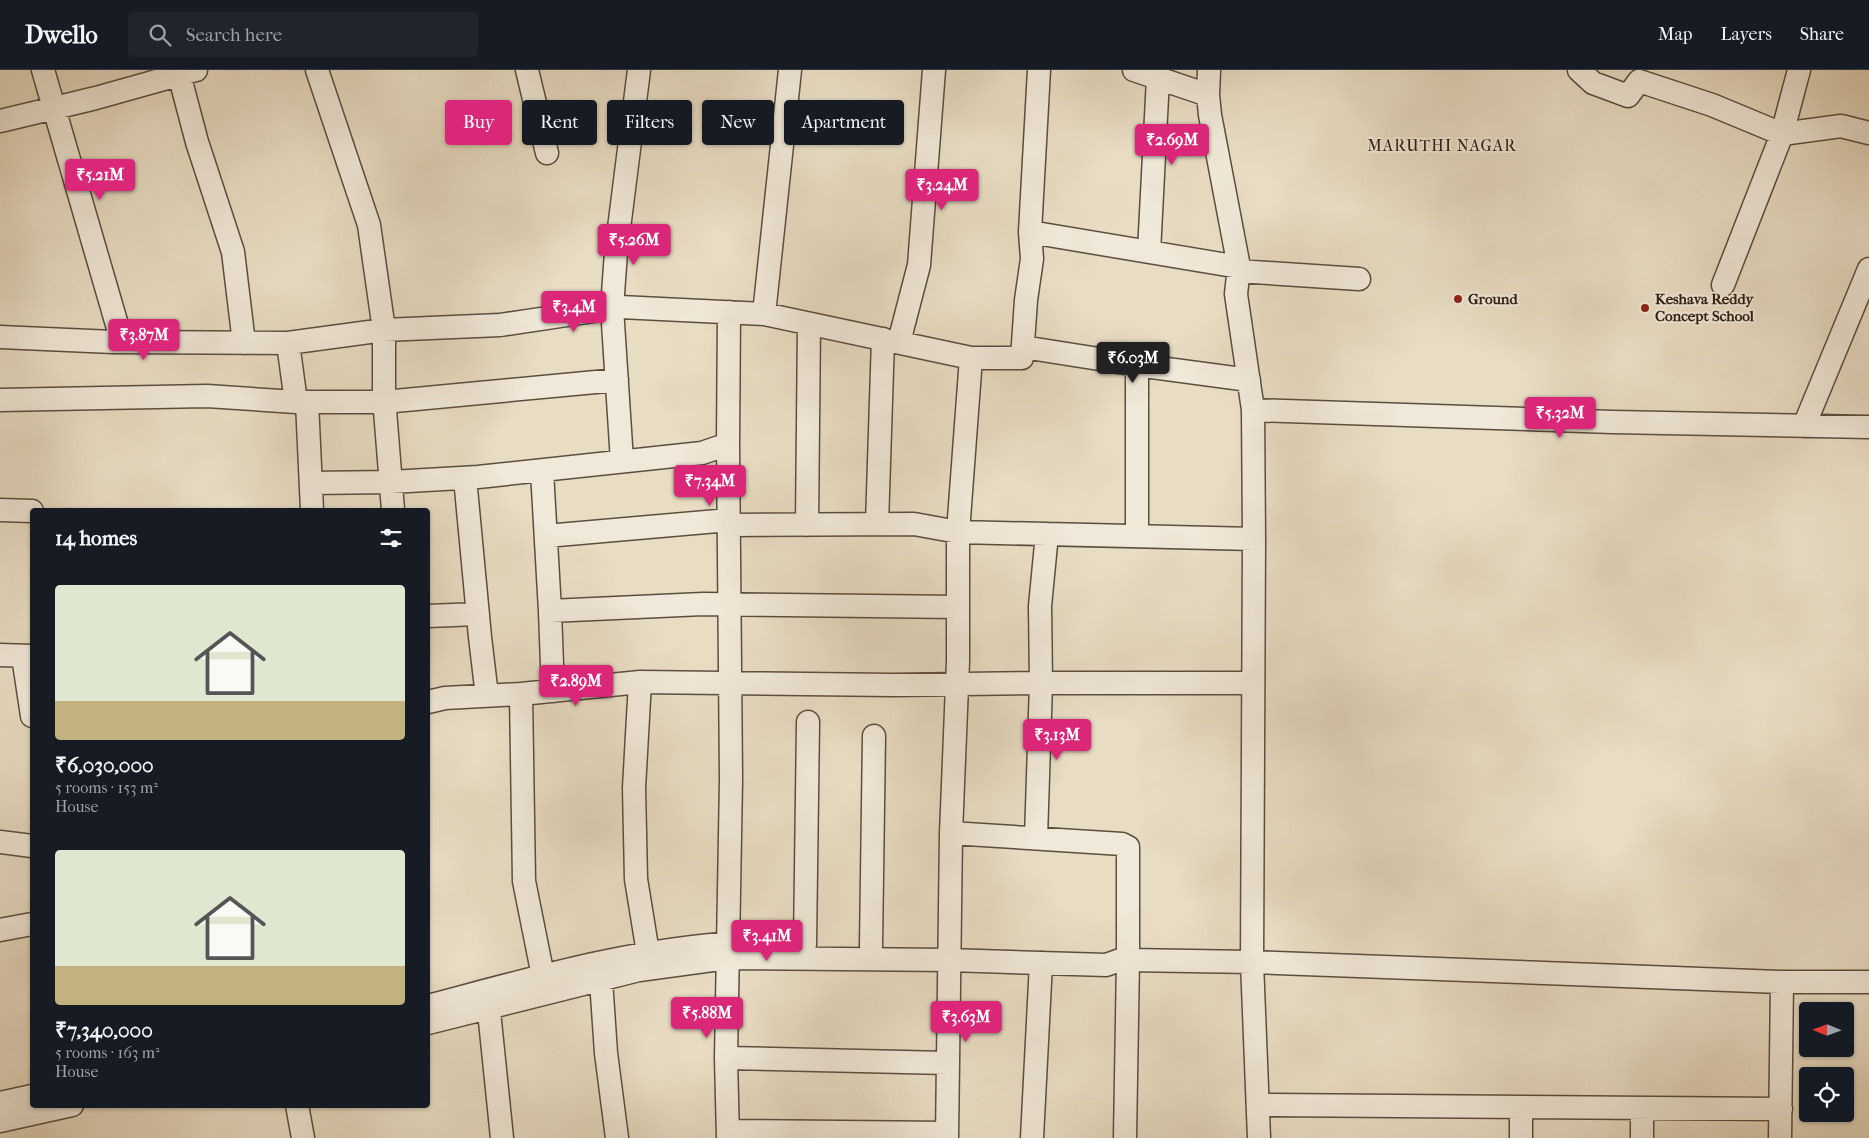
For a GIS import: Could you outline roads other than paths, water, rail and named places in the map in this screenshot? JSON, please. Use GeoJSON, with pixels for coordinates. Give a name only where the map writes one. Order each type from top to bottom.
{"type":"FeatureCollection","features":[{"type":"Feature","properties":{"kind":"street"},"geometry":{"type":"LineString","coordinates":[[43,70],[122,342]]}},
{"type":"Feature","properties":{"kind":"street"},"geometry":{"type":"LineString","coordinates":[[317,70],[369,225],[384,330],[384,402],[393,508]]}},
{"type":"Feature","properties":{"kind":"street"},"geometry":{"type":"LineString","coordinates":[[527,70],[547,153]]}},
{"type":"Feature","properties":{"kind":"street"},"geometry":{"type":"LineString","coordinates":[[622,461],[612,308],[616,252],[639,70]]}},
{"type":"Feature","properties":{"kind":"street"},"geometry":{"type":"LineString","coordinates":[[764,314],[790,70]]}},
{"type":"Feature","properties":{"kind":"street"},"geometry":{"type":"LineString","coordinates":[[877,524],[891,340],[919,265],[934,70]]}},
{"type":"Feature","properties":{"kind":"street"},"geometry":{"type":"LineString","coordinates":[[0,337],[122,342],[288,343],[384,330],[500,325],[620,307],[764,314],[971,358],[1022,358],[1026,300],[1032,259],[1030,232],[1039,70]]}},
{"type":"Feature","properties":{"kind":"street"},"geometry":{"type":"LineString","coordinates":[[1134,70],[1208,95]]}},
{"type":"Feature","properties":{"kind":"street"},"geometry":{"type":"LineString","coordinates":[[1209,70],[1208,95],[1210,115],[1238,269],[1236,294],[1253,410],[1252,962],[1259,1138]]}},
{"type":"Feature","properties":{"kind":"street"},"geometry":{"type":"LineString","coordinates":[[1578,70],[1593,84],[1628,96],[1642,75],[1782,134],[1841,126],[1869,133]]}},
{"type":"Feature","properties":{"kind":"street"},"geometry":{"type":"LineString","coordinates":[[1723,286],[1782,134],[1799,70]]}},
{"type":"Feature","properties":{"kind":"street"},"geometry":{"type":"LineString","coordinates":[[0,121],[184,72],[197,142],[233,252],[244,343]]}},
{"type":"Feature","properties":{"kind":"street"},"geometry":{"type":"LineString","coordinates":[[1149,252],[1158,78]]}},
{"type":"Feature","properties":{"kind":"street"},"geometry":{"type":"LineString","coordinates":[[1030,232],[1238,269],[1359,279]]}},
{"type":"Feature","properties":{"kind":"street"},"geometry":{"type":"LineString","coordinates":[[1804,426],[1869,268]]}},
{"type":"Feature","properties":{"kind":"street"},"geometry":{"type":"LineString","coordinates":[[729,312],[728,444],[731,780],[726,1058],[728,1134],[947,1136],[951,833],[958,607],[958,532],[971,358]]}},
{"type":"Feature","properties":{"kind":"street"},"geometry":{"type":"LineString","coordinates":[[807,525],[809,324]]}},
{"type":"Feature","properties":{"kind":"street"},"geometry":{"type":"LineString","coordinates":[[288,343],[302,402],[312,508]]}},
{"type":"Feature","properties":{"kind":"street"},"geometry":{"type":"LineString","coordinates":[[1023,347],[1249,380]]}},
{"type":"Feature","properties":{"kind":"street"},"geometry":{"type":"LineString","coordinates":[[1137,536],[1138,365]]}},
{"type":"Feature","properties":{"kind":"street"},"geometry":{"type":"LineString","coordinates":[[0,400],[207,396],[302,402],[384,402],[617,380]]}},
{"type":"Feature","properties":{"kind":"street"},"geometry":{"type":"LineString","coordinates":[[1253,410],[1612,422],[1869,427]]}},
{"type":"Feature","properties":{"kind":"street"},"geometry":{"type":"LineString","coordinates":[[311,483],[391,482],[542,471],[702,453],[728,444]]}},
{"type":"Feature","properties":{"kind":"street"},"geometry":{"type":"LineString","coordinates":[[542,471],[553,691]]}},
{"type":"Feature","properties":{"kind":"street"},"geometry":{"type":"LineString","coordinates":[[465,478],[487,696]]}},
{"type":"Feature","properties":{"kind":"street"},"geometry":{"type":"LineString","coordinates":[[0,510],[30,511]]}},
{"type":"Feature","properties":{"kind":"street"},"geometry":{"type":"LineString","coordinates":[[546,536],[729,522],[807,525],[914,524],[958,532],[1254,539]]}},
{"type":"Feature","properties":{"kind":"street"},"geometry":{"type":"LineString","coordinates":[[1036,838],[1041,683],[1040,606],[1047,534]]}},
{"type":"Feature","properties":{"kind":"street"},"geometry":{"type":"LineString","coordinates":[[550,611],[729,604],[958,607]]}},
{"type":"Feature","properties":{"kind":"street"},"geometry":{"type":"LineString","coordinates":[[430,616],[478,614]]}},
{"type":"Feature","properties":{"kind":"street"},"geometry":{"type":"LineString","coordinates":[[0,655],[28,656],[30,686]]}},
{"type":"Feature","properties":{"kind":"street"},"geometry":{"type":"LineString","coordinates":[[430,702],[445,698],[521,694],[640,682],[893,686],[1041,683],[1253,683]]}},
{"type":"Feature","properties":{"kind":"street"},"geometry":{"type":"LineString","coordinates":[[640,682],[634,788],[636,879],[648,953]]}},
{"type":"Feature","properties":{"kind":"street"},"geometry":{"type":"LineString","coordinates":[[521,694],[524,881],[543,976]]}},
{"type":"Feature","properties":{"kind":"street"},"geometry":{"type":"LineString","coordinates":[[805,944],[808,722]]}},
{"type":"Feature","properties":{"kind":"street"},"geometry":{"type":"LineString","coordinates":[[871,946],[874,736]]}},
{"type":"Feature","properties":{"kind":"street"},"geometry":{"type":"LineString","coordinates":[[951,833],[1122,844],[1128,847],[1124,960],[1125,1138]]}},
{"type":"Feature","properties":{"kind":"street"},"geometry":{"type":"LineString","coordinates":[[0,842],[30,846]]}},
{"type":"Feature","properties":{"kind":"street"},"geometry":{"type":"LineString","coordinates":[[0,930],[30,924]]}},
{"type":"Feature","properties":{"kind":"street"},"geometry":{"type":"LineString","coordinates":[[430,1006],[487,999],[601,980],[728,951],[805,944],[871,946],[1041,963],[1106,965],[1124,960],[1252,962],[1782,982],[1869,982]]}},
{"type":"Feature","properties":{"kind":"street"},"geometry":{"type":"LineString","coordinates":[[430,1022],[543,976],[667,950],[949,954],[1105,953],[1124,960]]}},
{"type":"Feature","properties":{"kind":"street"},"geometry":{"type":"LineString","coordinates":[[1032,1138],[1041,963]]}},
{"type":"Feature","properties":{"kind":"street"},"geometry":{"type":"LineString","coordinates":[[601,980],[606,1053],[617,1138]]}},
{"type":"Feature","properties":{"kind":"street"},"geometry":{"type":"LineString","coordinates":[[1780,1138],[1782,982]]}},
{"type":"Feature","properties":{"kind":"street"},"geometry":{"type":"LineString","coordinates":[[487,999],[502,1138]]}},
{"type":"Feature","properties":{"kind":"street"},"geometry":{"type":"LineString","coordinates":[[726,1058],[947,1063]]}},
{"type":"Feature","properties":{"kind":"street"},"geometry":{"type":"LineString","coordinates":[[0,1103],[30,1096]]}},
{"type":"Feature","properties":{"kind":"street"},"geometry":{"type":"LineString","coordinates":[[1258,1105],[1781,1108]]}},
{"type":"Feature","properties":{"kind":"street"},"geometry":{"type":"LineString","coordinates":[[1521,1107],[1521,1138]]}},
{"type":"Feature","properties":{"kind":"street"},"geometry":{"type":"LineString","coordinates":[[0,1121],[58,1108]]}},
{"type":"Feature","properties":{"kind":"street"},"geometry":{"type":"LineString","coordinates":[[298,1108],[303,1138]]}},
{"type":"Feature","properties":{"kind":"street"},"geometry":{"type":"LineString","coordinates":[[1642,1108],[1642,1138]]}},
{"type":"Feature","properties":{"kind":"place","name":"Ground"},"geometry":{"type":"Point","coordinates":[1458,299]}},
{"type":"Feature","properties":{"kind":"place","name":"Keshava Reddy Concept School"},"geometry":{"type":"Point","coordinates":[1645,308]}},
{"type":"Feature","properties":{"kind":"district","name":"MARUTHI NAGAR"},"geometry":{"type":"Point","coordinates":[1442,145]}}]}
